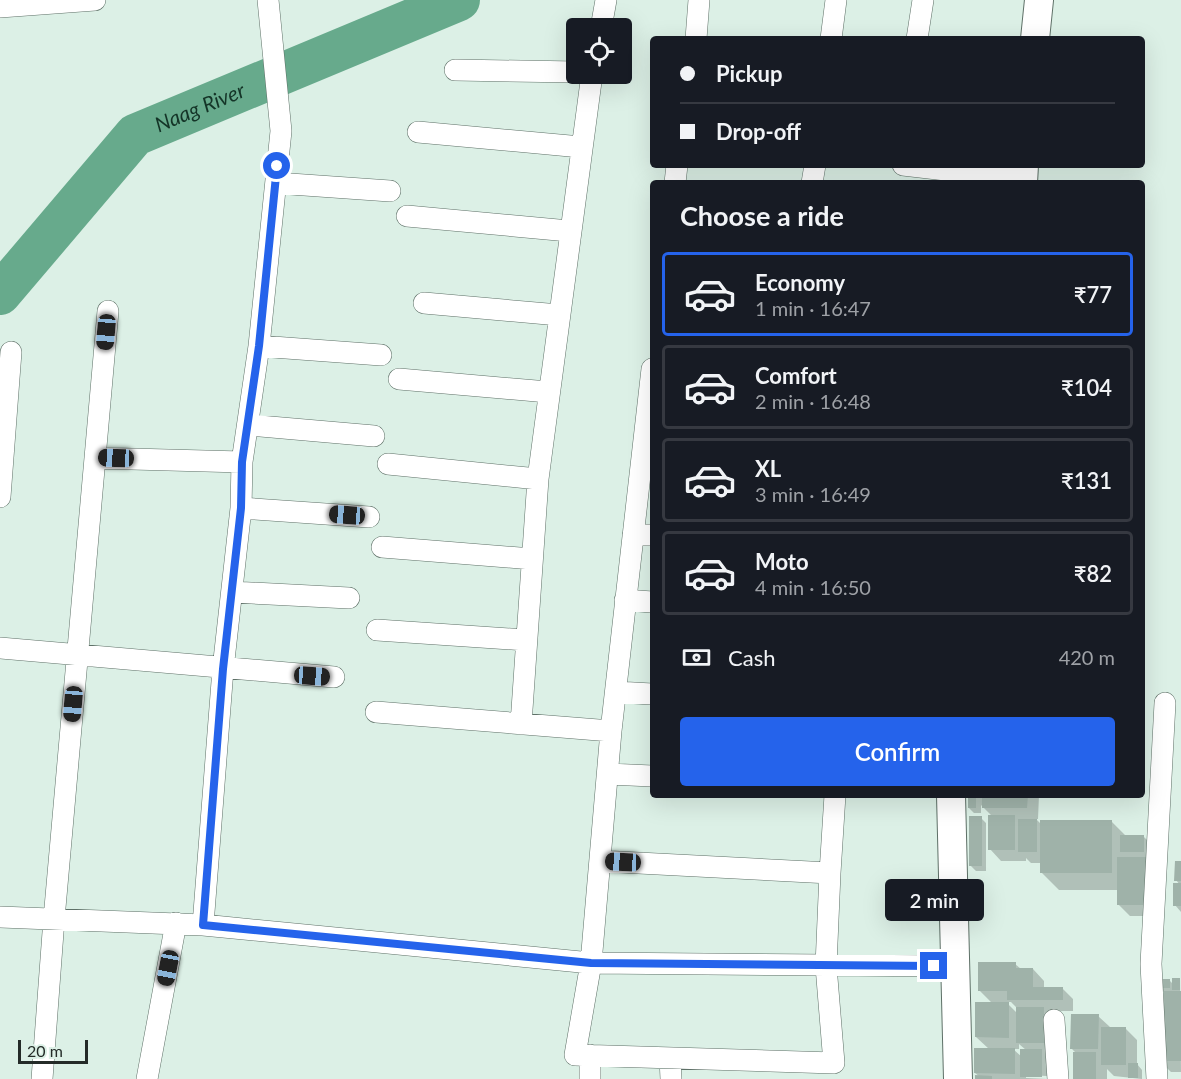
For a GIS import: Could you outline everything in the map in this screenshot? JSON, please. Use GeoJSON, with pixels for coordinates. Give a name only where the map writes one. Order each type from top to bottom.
{"type":"FeatureCollection","features":[{"type":"Feature","properties":{"kind":"street"},"geometry":{"type":"LineString","coordinates":[[0,7],[95,0]]}},
{"type":"Feature","properties":{"kind":"street"},"geometry":{"type":"LineString","coordinates":[[203,925],[223,669],[241,508],[242,462],[259,346],[281,131],[268,0]]}},
{"type":"Feature","properties":{"kind":"street"},"geometry":{"type":"LineString","coordinates":[[603,18],[606,0]]}},
{"type":"Feature","properties":{"kind":"street"},"geometry":{"type":"LineString","coordinates":[[699,0],[701,36]]}},
{"type":"Feature","properties":{"kind":"street"},"geometry":{"type":"LineString","coordinates":[[831,36],[836,0]]}},
{"type":"Feature","properties":{"kind":"street"},"geometry":{"type":"LineString","coordinates":[[917,36],[923,0]]}},
{"type":"Feature","properties":{"kind":"street"},"geometry":{"type":"LineString","coordinates":[[1035,36],[1039,0]]}},
{"type":"Feature","properties":{"kind":"street"},"geometry":{"type":"LineString","coordinates":[[455,70],[566,72]]}},
{"type":"Feature","properties":{"kind":"street"},"geometry":{"type":"LineString","coordinates":[[521,724],[538,479],[569,231],[590,84]]}},
{"type":"Feature","properties":{"kind":"street"},"geometry":{"type":"LineString","coordinates":[[418,132],[581,147]]}},
{"type":"Feature","properties":{"kind":"street"},"geometry":{"type":"LineString","coordinates":[[934,168],[1023,176]]}},
{"type":"Feature","properties":{"kind":"street"},"geometry":{"type":"LineString","coordinates":[[276,183],[390,191]]}},
{"type":"Feature","properties":{"kind":"street"},"geometry":{"type":"LineString","coordinates":[[407,216],[569,231]]}},
{"type":"Feature","properties":{"kind":"street"},"geometry":{"type":"LineString","coordinates":[[424,303],[559,315]]}},
{"type":"Feature","properties":{"kind":"street"},"geometry":{"type":"LineString","coordinates":[[42,1079],[108,310]]}},
{"type":"Feature","properties":{"kind":"street"},"geometry":{"type":"LineString","coordinates":[[259,346],[381,356]]}},
{"type":"Feature","properties":{"kind":"street"},"geometry":{"type":"LineString","coordinates":[[0,497],[11,351]]}},
{"type":"Feature","properties":{"kind":"street"},"geometry":{"type":"LineString","coordinates":[[399,379],[548,392]]}},
{"type":"Feature","properties":{"kind":"street"},"geometry":{"type":"LineString","coordinates":[[650,405],[643,535],[625,600],[611,730],[591,963],[575,1055],[590,1055],[671,1068],[835,1071],[826,966],[835,798]]}},
{"type":"Feature","properties":{"kind":"street"},"geometry":{"type":"LineString","coordinates":[[248,425],[374,436]]}},
{"type":"Feature","properties":{"kind":"street"},"geometry":{"type":"LineString","coordinates":[[95,458],[242,462]]}},
{"type":"Feature","properties":{"kind":"street"},"geometry":{"type":"LineString","coordinates":[[388,464],[538,479]]}},
{"type":"Feature","properties":{"kind":"street"},"geometry":{"type":"LineString","coordinates":[[241,508],[369,517]]}},
{"type":"Feature","properties":{"kind":"street"},"geometry":{"type":"LineString","coordinates":[[382,547],[532,559]]}},
{"type":"Feature","properties":{"kind":"street"},"geometry":{"type":"LineString","coordinates":[[232,592],[349,598]]}},
{"type":"Feature","properties":{"kind":"street"},"geometry":{"type":"LineString","coordinates":[[625,600],[650,602]]}},
{"type":"Feature","properties":{"kind":"street"},"geometry":{"type":"LineString","coordinates":[[377,630],[526,640]]}},
{"type":"Feature","properties":{"kind":"street"},"geometry":{"type":"LineString","coordinates":[[0,648],[334,677]]}},
{"type":"Feature","properties":{"kind":"street"},"geometry":{"type":"LineString","coordinates":[[616,692],[650,694]]}},
{"type":"Feature","properties":{"kind":"street"},"geometry":{"type":"LineString","coordinates":[[1157,1079],[1151,964],[1165,703]]}},
{"type":"Feature","properties":{"kind":"street"},"geometry":{"type":"LineString","coordinates":[[376,712],[611,730]]}},
{"type":"Feature","properties":{"kind":"street"},"geometry":{"type":"LineString","coordinates":[[608,774],[650,776]]}},
{"type":"Feature","properties":{"kind":"street"},"geometry":{"type":"LineString","coordinates":[[951,798],[958,1079]]}},
{"type":"Feature","properties":{"kind":"street"},"geometry":{"type":"LineString","coordinates":[[600,861],[830,873]]}},
{"type":"Feature","properties":{"kind":"street"},"geometry":{"type":"LineString","coordinates":[[0,916],[203,925],[591,963],[955,966]]}},
{"type":"Feature","properties":{"kind":"street"},"geometry":{"type":"LineString","coordinates":[[147,1079],[176,923]]}},
{"type":"Feature","properties":{"kind":"street"},"geometry":{"type":"LineString","coordinates":[[1054,1020],[1058,1079]]}},
{"type":"Feature","properties":{"kind":"street"},"geometry":{"type":"LineString","coordinates":[[590,1055],[590,1079]]}},
{"type":"Feature","properties":{"kind":"building"},"geometry":{"type":"Polygon","coordinates":[[[968,798],[976,798],[976,808],[968,808],[968,798]]]}},
{"type":"Feature","properties":{"kind":"building"},"geometry":{"type":"Polygon","coordinates":[[[982,798],[1028,798],[1027,808],[982,808],[982,798]]]}},
{"type":"Feature","properties":{"kind":"building"},"geometry":{"type":"Polygon","coordinates":[[[988,815],[1015,815],[1015,850],[988,850],[988,815]]]}},
{"type":"Feature","properties":{"kind":"building"},"geometry":{"type":"Polygon","coordinates":[[[969,816],[982,816],[982,866],[969,866],[969,816]]]}},
{"type":"Feature","properties":{"kind":"building"},"geometry":{"type":"Polygon","coordinates":[[[1018,819],[1037,819],[1037,852],[1018,852],[1018,819]]]}},
{"type":"Feature","properties":{"kind":"building"},"geometry":{"type":"Polygon","coordinates":[[[1040,820],[1112,820],[1112,873],[1040,873],[1040,820]]]}},
{"type":"Feature","properties":{"kind":"building"},"geometry":{"type":"Polygon","coordinates":[[[1120,835],[1144,835],[1144,852],[1120,852],[1120,835]]]}},
{"type":"Feature","properties":{"kind":"building"},"geometry":{"type":"Polygon","coordinates":[[[1117,857],[1148,857],[1148,905],[1117,905],[1117,857]]]}},
{"type":"Feature","properties":{"kind":"building"},"geometry":{"type":"Polygon","coordinates":[[[1175,861],[1181,861],[1181,881],[1174,881],[1175,861]]]}},
{"type":"Feature","properties":{"kind":"building"},"geometry":{"type":"Polygon","coordinates":[[[1173,883],[1181,883],[1181,906],[1173,906],[1173,883]]]}},
{"type":"Feature","properties":{"kind":"building"},"geometry":{"type":"Polygon","coordinates":[[[978,962],[1016,962],[1016,968],[1033,968],[1033,987],[1063,987],[1063,1000],[1007,1000],[1007,991],[978,991],[978,962]]]}},
{"type":"Feature","properties":{"kind":"building"},"geometry":{"type":"Polygon","coordinates":[[[1172,978],[1180,978],[1180,990],[1172,990],[1172,978]]]}},
{"type":"Feature","properties":{"kind":"building"},"geometry":{"type":"Polygon","coordinates":[[[1158,979],[1170,979],[1170,988],[1158,988],[1158,979]]]}},
{"type":"Feature","properties":{"kind":"building"},"geometry":{"type":"Polygon","coordinates":[[[1164,991],[1181,991],[1181,1061],[1158,1061],[1164,991]]]}},
{"type":"Feature","properties":{"kind":"building"},"geometry":{"type":"Polygon","coordinates":[[[975,1002],[1009,1002],[1009,1038],[975,1037],[975,1002]]]}},
{"type":"Feature","properties":{"kind":"building"},"geometry":{"type":"Polygon","coordinates":[[[1016,1007],[1044,1007],[1044,1043],[1016,1043],[1016,1007]]]}},
{"type":"Feature","properties":{"kind":"building"},"geometry":{"type":"Polygon","coordinates":[[[1071,1014],[1099,1014],[1098,1049],[1070,1049],[1071,1014]]]}},
{"type":"Feature","properties":{"kind":"building"},"geometry":{"type":"Polygon","coordinates":[[[1101,1027],[1126,1027],[1126,1065],[1101,1065],[1101,1027]]]}},
{"type":"Feature","properties":{"kind":"building"},"geometry":{"type":"Polygon","coordinates":[[[974,1048],[1015,1048],[1015,1074],[974,1073],[974,1048]]]}},
{"type":"Feature","properties":{"kind":"building"},"geometry":{"type":"Polygon","coordinates":[[[1020,1049],[1042,1049],[1042,1077],[1020,1077],[1020,1049]]]}},
{"type":"Feature","properties":{"kind":"building"},"geometry":{"type":"Polygon","coordinates":[[[1073,1052],[1096,1052],[1096,1079],[1073,1079],[1073,1052]]]}},
{"type":"Feature","properties":{"kind":"building"},"geometry":{"type":"Polygon","coordinates":[[[1128,1063],[1138,1063],[1138,1078],[1128,1078],[1128,1063]]]}},
{"type":"Feature","properties":{"kind":"building"},"geometry":{"type":"Polygon","coordinates":[[[975,1075],[992,1076],[992,1079],[975,1079],[975,1075]]]}},
{"type":"Feature","properties":{"kind":"waterway","name":"Naag River"},"geometry":{"type":"LineString","coordinates":[[0,294],[135,135],[459,0]]}},
{"type":"Feature","properties":{"kind":"route"},"geometry":{"type":"LineString","coordinates":[[277,166],[259,346],[242,462],[241,508],[223,669],[203,925],[591,963],[934,966]]}}]}
